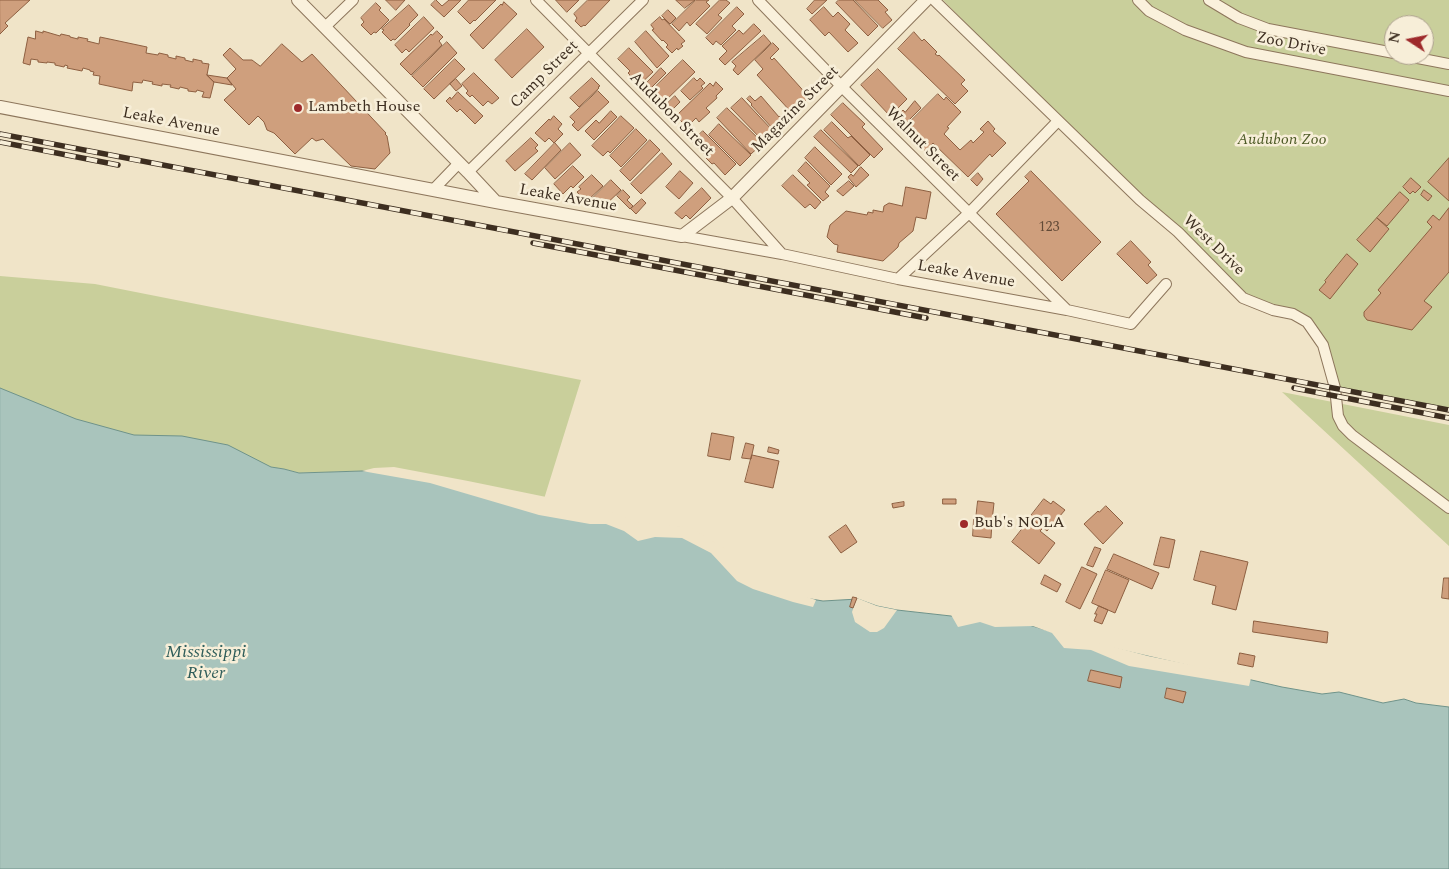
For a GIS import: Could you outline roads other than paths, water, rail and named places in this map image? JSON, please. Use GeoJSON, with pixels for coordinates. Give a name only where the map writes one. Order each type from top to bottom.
{"type":"FeatureCollection","features":[{"type":"Feature","properties":{"kind":"street"},"geometry":{"type":"LineString","coordinates":[[298,0],[496,202]]}},
{"type":"Feature","properties":{"kind":"street"},"geometry":{"type":"LineString","coordinates":[[325,27],[353,0]]}},
{"type":"Feature","properties":{"kind":"street","name":"Audubon Street"},"geometry":{"type":"LineString","coordinates":[[536,0],[732,198],[782,254]]}},
{"type":"Feature","properties":{"kind":"street","name":"Camp Street"},"geometry":{"type":"LineString","coordinates":[[433,190],[463,168],[588,54],[643,0]]}},
{"type":"Feature","properties":{"kind":"street","name":"Walnut Street"},"geometry":{"type":"LineString","coordinates":[[758,0],[1067,310]]}},
{"type":"Feature","properties":{"kind":"street","name":"Magazine Street"},"geometry":{"type":"LineString","coordinates":[[682,236],[732,198],[926,0]]}},
{"type":"Feature","properties":{"kind":"street","name":"West Drive"},"geometry":{"type":"LineString","coordinates":[[934,0],[1140,200],[1178,232],[1244,298],[1273,310],[1293,314],[1306,322],[1323,345],[1335,388],[1338,416],[1344,426],[1352,435],[1449,508]]}},
{"type":"Feature","properties":{"kind":"street","name":"Zoo Drive"},"geometry":{"type":"LineString","coordinates":[[1138,0],[1148,11],[1185,30],[1246,52],[1449,91]]}},
{"type":"Feature","properties":{"kind":"street","name":"Zoo Drive"},"geometry":{"type":"LineString","coordinates":[[1209,0],[1239,18],[1268,29],[1384,52]]}},
{"type":"Feature","properties":{"kind":"street"},"geometry":{"type":"LineString","coordinates":[[1434,61],[1449,64]]}},
{"type":"Feature","properties":{"kind":"street","name":"Leake Avenue"},"geometry":{"type":"LineString","coordinates":[[0,107],[496,202],[782,254],[898,279],[1067,310],[1131,324],[1166,284]]}},
{"type":"Feature","properties":{"kind":"street"},"geometry":{"type":"LineString","coordinates":[[898,279],[969,213],[1058,121]]}},
{"type":"Feature","properties":{"kind":"water","name":"Mississippi River"},"geometry":{"type":"Polygon","coordinates":[[[0,388],[76,419],[134,435],[182,436],[228,445],[271,467],[299,473],[393,470],[638,525],[689,528],[745,572],[781,594],[823,601],[858,599],[877,606],[897,610],[951,616],[998,616],[1091,643],[1282,687],[1322,694],[1339,692],[1383,703],[1404,699],[1416,703],[1449,707],[1449,869],[0,869],[0,388]]]}},
{"type":"Feature","properties":{"kind":"railway"},"geometry":{"type":"LineString","coordinates":[[0,134],[1449,410]]}},
{"type":"Feature","properties":{"kind":"railway"},"geometry":{"type":"LineString","coordinates":[[0,142],[118,165]]}},
{"type":"Feature","properties":{"kind":"railway"},"geometry":{"type":"LineString","coordinates":[[533,243],[926,318]]}},
{"type":"Feature","properties":{"kind":"railway"},"geometry":{"type":"LineString","coordinates":[[1294,388],[1449,418]]}},
{"type":"Feature","properties":{"kind":"place","name":"Lambeth House"},"geometry":{"type":"Point","coordinates":[298,108]}},
{"type":"Feature","properties":{"kind":"place","name":"Bub's NOLA"},"geometry":{"type":"Point","coordinates":[964,524]}},
{"type":"Feature","properties":{"kind":"park label","name":"Audubon Zoo"},"geometry":{"type":"Point","coordinates":[1282,141]}}]}
